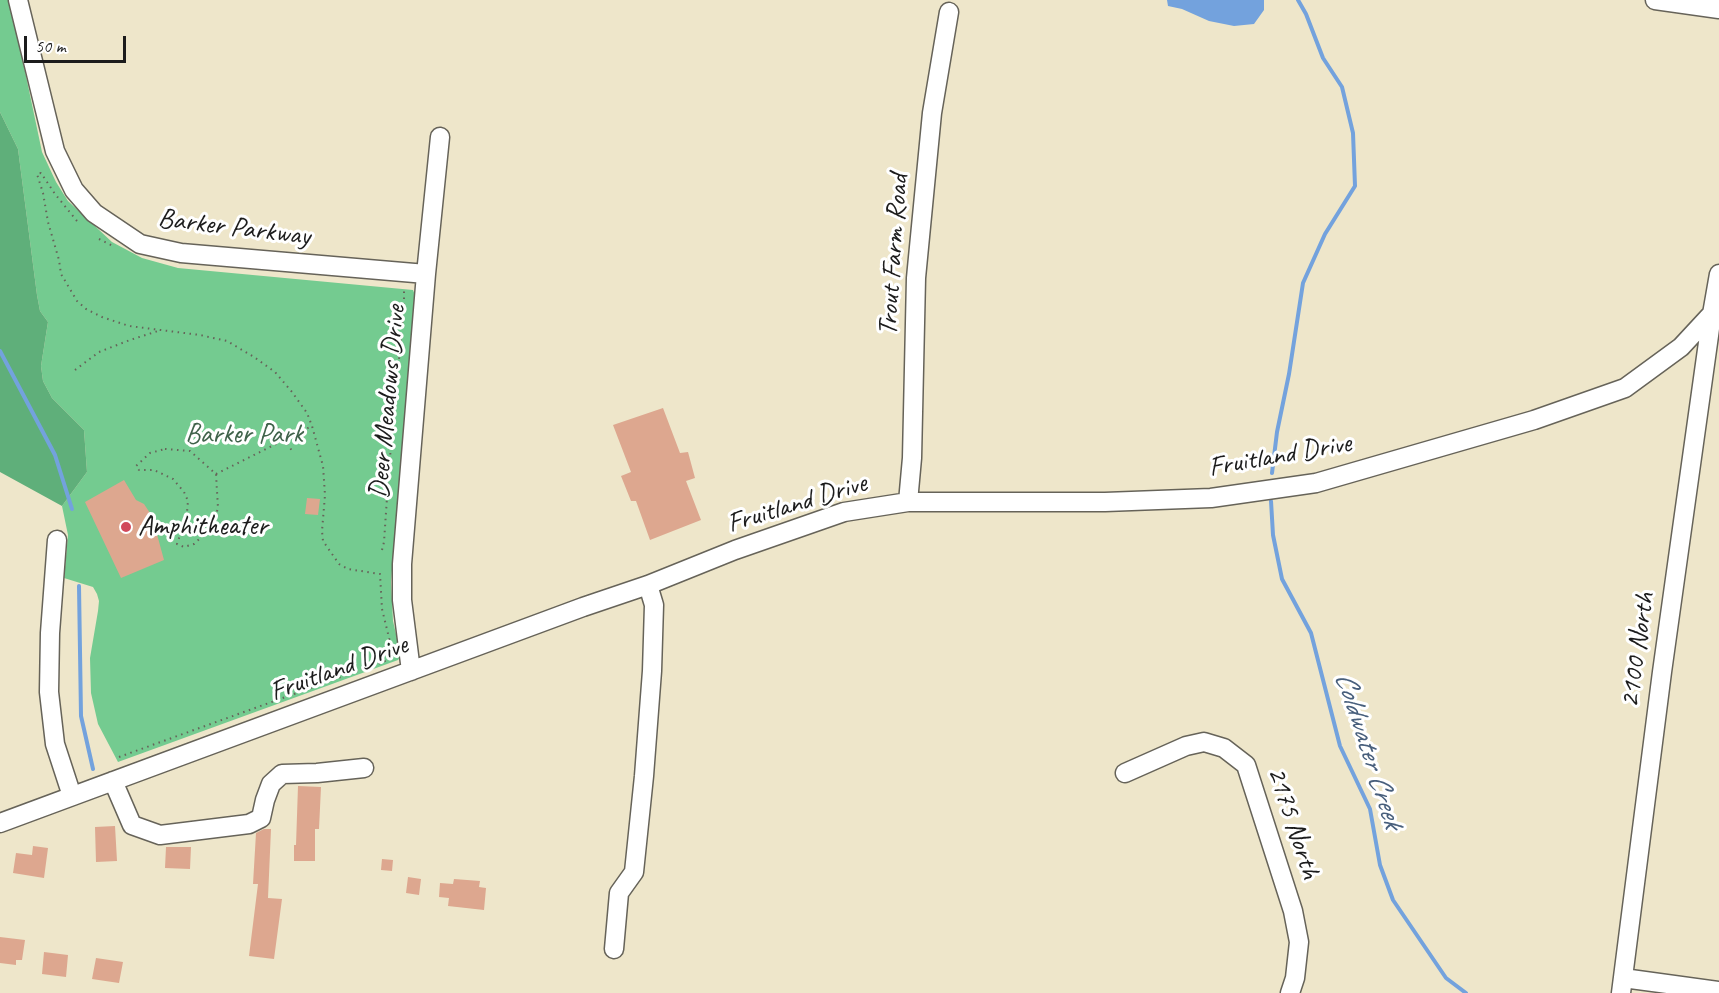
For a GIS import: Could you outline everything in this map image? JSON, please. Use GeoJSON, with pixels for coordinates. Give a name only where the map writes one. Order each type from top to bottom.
{"type":"FeatureCollection","features":[{"type":"Feature","properties":{"kind":"street","name":"Barker Parkway"},"geometry":{"type":"LineString","coordinates":[[18,0],[55,152],[74,190],[94,213],[140,244],[181,253],[426,274]]}},
{"type":"Feature","properties":{"kind":"street"},"geometry":{"type":"LineString","coordinates":[[1655,0],[1719,9]]}},
{"type":"Feature","properties":{"kind":"street","name":"Trout Farm Road"},"geometry":{"type":"LineString","coordinates":[[908,502],[912,458],[916,278],[932,113],[949,12]]}},
{"type":"Feature","properties":{"kind":"street","name":"Deer Meadows Drive"},"geometry":{"type":"LineString","coordinates":[[411,670],[402,600],[402,564],[426,274],[440,137]]}},
{"type":"Feature","properties":{"kind":"street","name":"2100 North"},"geometry":{"type":"LineString","coordinates":[[1622,986],[1662,672],[1719,274]]}},
{"type":"Feature","properties":{"kind":"street","name":"Fruitland Drive"},"geometry":{"type":"LineString","coordinates":[[0,823],[583,606],[648,585],[735,550],[844,512],[908,502],[1105,502],[1211,498],[1316,483],[1534,420],[1625,387],[1682,347],[1715,310]]}},
{"type":"Feature","properties":{"kind":"street"},"geometry":{"type":"LineString","coordinates":[[57,540],[50,633],[49,692],[55,744],[72,796]]}},
{"type":"Feature","properties":{"kind":"street"},"geometry":{"type":"LineString","coordinates":[[614,949],[619,893],[634,872],[644,776],[652,671],[654,605],[648,585]]}},
{"type":"Feature","properties":{"kind":"street","name":"2175 North"},"geometry":{"type":"LineString","coordinates":[[1125,773],[1186,746],[1204,742],[1224,748],[1246,765],[1293,911],[1299,942],[1295,978],[1290,993]]}},
{"type":"Feature","properties":{"kind":"street"},"geometry":{"type":"LineString","coordinates":[[113,781],[132,825],[160,835],[249,824],[261,818],[272,784],[282,774],[364,768]]}},
{"type":"Feature","properties":{"kind":"street"},"geometry":{"type":"LineString","coordinates":[[1622,986],[1719,991]]}},
{"type":"Feature","properties":{"kind":"path"},"geometry":{"type":"LineString","coordinates":[[77,221],[41,173],[37,174],[61,274],[77,301],[86,309],[129,326],[227,341],[275,372],[307,413],[325,474],[323,541],[339,564],[348,569],[380,574],[382,609],[393,653],[391,658],[119,757]]}},
{"type":"Feature","properties":{"kind":"path"},"geometry":{"type":"LineString","coordinates":[[99,239],[120,249]]}},
{"type":"Feature","properties":{"kind":"path"},"geometry":{"type":"LineString","coordinates":[[382,549],[404,287]]}},
{"type":"Feature","properties":{"kind":"path"},"geometry":{"type":"LineString","coordinates":[[75,370],[99,352],[161,331]]}},
{"type":"Feature","properties":{"kind":"path"},"geometry":{"type":"LineString","coordinates":[[216,474],[312,426]]}},
{"type":"Feature","properties":{"kind":"path"},"geometry":{"type":"LineString","coordinates":[[278,428],[292,452]]}},
{"type":"Feature","properties":{"kind":"path"},"geometry":{"type":"LineString","coordinates":[[165,449],[178,450],[190,452],[216,474],[218,508],[212,527],[194,544],[183,547],[177,544],[186,524],[188,501],[184,492],[173,479],[154,470],[139,470],[136,466],[150,453],[165,449]]}},
{"type":"Feature","properties":{"kind":"path"},"geometry":{"type":"LineString","coordinates":[[319,507],[324,507]]}},
{"type":"Feature","properties":{"kind":"green space","name":"Barker Park"},"geometry":{"type":"Polygon","coordinates":[[[0,0],[10,0],[42,152],[68,201],[112,242],[142,258],[178,268],[413,290],[415,295],[391,582],[393,621],[401,656],[398,660],[118,762],[98,724],[91,693],[90,658],[98,611],[97,594],[93,587],[64,578],[68,535],[62,506],[87,472],[84,430],[52,398],[43,381],[41,366],[48,322],[40,311],[37,295],[18,149],[0,112],[0,0]]]}},
{"type":"Feature","properties":{"kind":"green space"},"geometry":{"type":"Polygon","coordinates":[[[0,112],[18,149],[37,295],[40,311],[48,322],[41,366],[43,381],[52,398],[84,430],[87,472],[62,506],[0,472],[0,112]]]}},
{"type":"Feature","properties":{"kind":"water"},"geometry":{"type":"Polygon","coordinates":[[[1167,0],[1264,0],[1264,10],[1254,24],[1234,26],[1209,21],[1182,9],[1168,6],[1167,0]]]}},
{"type":"Feature","properties":{"kind":"building"},"geometry":{"type":"Polygon","coordinates":[[[663,408],[680,453],[688,452],[695,478],[686,481],[701,520],[650,540],[636,501],[631,501],[621,476],[631,472],[613,425],[663,408]]]}},
{"type":"Feature","properties":{"kind":"building","name":"Amphitheater"},"geometry":{"type":"Polygon","coordinates":[[[124,480],[136,500],[144,504],[152,516],[164,560],[121,578],[85,502],[124,480]]]}},
{"type":"Feature","properties":{"kind":"building"},"geometry":{"type":"Polygon","coordinates":[[[307,498],[320,499],[318,515],[305,514],[307,498]]]}},
{"type":"Feature","properties":{"kind":"building"},"geometry":{"type":"Polygon","coordinates":[[[298,786],[321,787],[319,829],[315,829],[315,861],[294,861],[298,786]]]}},
{"type":"Feature","properties":{"kind":"building"},"geometry":{"type":"Polygon","coordinates":[[[115,826],[117,861],[96,862],[95,827],[115,826]]]}},
{"type":"Feature","properties":{"kind":"building"},"geometry":{"type":"Polygon","coordinates":[[[264,829],[271,829],[268,898],[282,899],[274,959],[249,956],[258,884],[253,884],[256,833],[264,829]]]}},
{"type":"Feature","properties":{"kind":"building"},"geometry":{"type":"Polygon","coordinates":[[[33,846],[48,848],[44,878],[13,873],[16,853],[32,855],[33,846]]]}},
{"type":"Feature","properties":{"kind":"building"},"geometry":{"type":"Polygon","coordinates":[[[166,847],[191,847],[190,869],[165,868],[166,847]]]}},
{"type":"Feature","properties":{"kind":"building"},"geometry":{"type":"Polygon","coordinates":[[[382,859],[393,860],[392,871],[381,870],[382,859]]]}},
{"type":"Feature","properties":{"kind":"building"},"geometry":{"type":"Polygon","coordinates":[[[408,877],[421,879],[419,895],[406,893],[408,877]]]}},
{"type":"Feature","properties":{"kind":"building"},"geometry":{"type":"Polygon","coordinates":[[[454,879],[480,881],[479,887],[486,888],[484,910],[448,906],[449,898],[439,897],[440,883],[453,884],[454,879]]]}},
{"type":"Feature","properties":{"kind":"building"},"geometry":{"type":"Polygon","coordinates":[[[0,937],[25,940],[22,960],[16,960],[16,965],[0,963],[0,937]]]}},
{"type":"Feature","properties":{"kind":"building"},"geometry":{"type":"Polygon","coordinates":[[[44,952],[68,955],[66,977],[42,974],[44,952]]]}},
{"type":"Feature","properties":{"kind":"building"},"geometry":{"type":"Polygon","coordinates":[[[96,958],[123,962],[119,983],[92,979],[96,958]]]}},
{"type":"Feature","properties":{"kind":"waterway","name":"Coldwater Creek"},"geometry":{"type":"LineString","coordinates":[[1272,473],[1303,283],[1325,234],[1355,186],[1353,133],[1342,87],[1323,58],[1306,14],[1298,0]]}},
{"type":"Feature","properties":{"kind":"waterway"},"geometry":{"type":"LineString","coordinates":[[0,351],[55,455],[72,509]]}},
{"type":"Feature","properties":{"kind":"waterway","name":"Coldwater Creek"},"geometry":{"type":"LineString","coordinates":[[1271,501],[1273,535],[1282,579],[1311,633],[1340,746],[1370,809],[1380,865],[1393,900],[1446,978],[1466,993]]}},
{"type":"Feature","properties":{"kind":"waterway"},"geometry":{"type":"LineString","coordinates":[[79,586],[81,716],[93,769]]}},
{"type":"Feature","properties":{"kind":"place","name":"Amphitheater"},"geometry":{"type":"Point","coordinates":[126,527]}}]}
